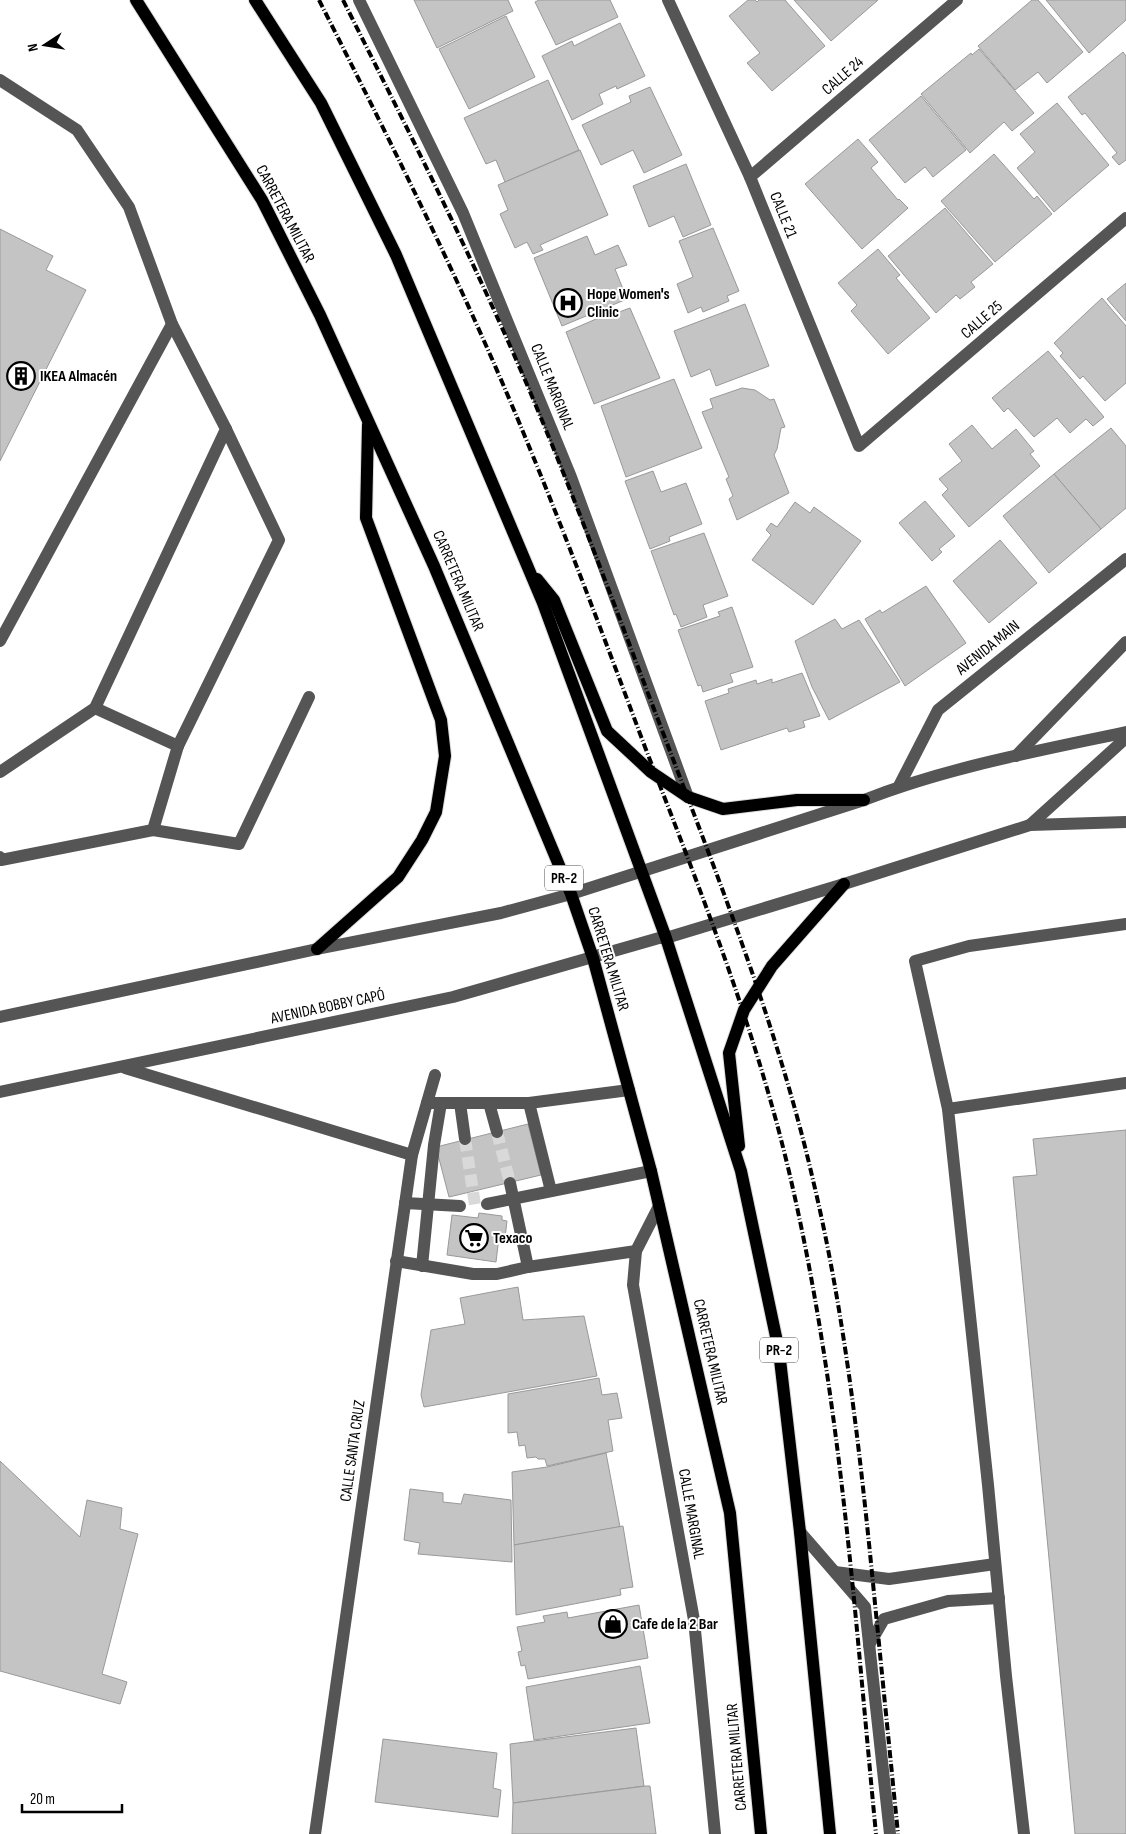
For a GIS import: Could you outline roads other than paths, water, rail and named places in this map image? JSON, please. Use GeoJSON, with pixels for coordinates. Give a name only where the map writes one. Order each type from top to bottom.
{"type":"FeatureCollection","features":[{"type":"Feature","properties":{"kind":"main road","name":"CARRETERA MILITAR"},"geometry":{"type":"LineString","coordinates":[[136,0],[262,200],[320,315],[434,566],[571,894],[593,958],[651,1172],[730,1513],[761,1834]]}},
{"type":"Feature","properties":{"kind":"main road","name":"PR-2"},"geometry":{"type":"LineString","coordinates":[[255,0],[321,102],[396,255],[546,612],[641,870],[741,1171],[779,1351],[800,1532],[830,1834]]}},
{"type":"Feature","properties":{"kind":"main road"},"geometry":{"type":"LineString","coordinates":[[317,949],[398,877],[422,840],[436,812],[445,756],[441,720],[366,518],[368,420]]}},
{"type":"Feature","properties":{"kind":"main road"},"geometry":{"type":"LineString","coordinates":[[528,569],[554,600],[607,731],[651,772],[688,797],[723,809],[797,800],[864,800]]}},
{"type":"Feature","properties":{"kind":"main road"},"geometry":{"type":"LineString","coordinates":[[741,1171],[729,1053],[744,1010],[772,966],[844,884]]}},
{"type":"Feature","properties":{"kind":"street","name":"CALLE MARGINAL"},"geometry":{"type":"LineString","coordinates":[[359,0],[466,222],[571,477],[688,797]]}},
{"type":"Feature","properties":{"kind":"street","name":"CALLE 21"},"geometry":{"type":"LineString","coordinates":[[668,0],[750,177],[859,446]]}},
{"type":"Feature","properties":{"kind":"street","name":"CALLE 24"},"geometry":{"type":"LineString","coordinates":[[750,177],[957,0]]}},
{"type":"Feature","properties":{"kind":"street"},"geometry":{"type":"LineString","coordinates":[[0,80],[77,130],[129,207],[172,324],[280,540],[178,746],[153,830]]}},
{"type":"Feature","properties":{"kind":"street","name":"CALLE 25"},"geometry":{"type":"LineString","coordinates":[[859,446],[1126,218]]}},
{"type":"Feature","properties":{"kind":"street"},"geometry":{"type":"LineString","coordinates":[[0,641],[172,324]]}},
{"type":"Feature","properties":{"kind":"street"},"geometry":{"type":"LineString","coordinates":[[0,772],[95,708],[226,429]]}},
{"type":"Feature","properties":{"kind":"street","name":"AVENIDA MAIN"},"geometry":{"type":"LineString","coordinates":[[900,786],[938,710],[1126,559]]}},
{"type":"Feature","properties":{"kind":"street"},"geometry":{"type":"LineString","coordinates":[[1016,756],[1126,642]]}},
{"type":"Feature","properties":{"kind":"street"},"geometry":{"type":"LineString","coordinates":[[0,857],[1,860],[153,830],[239,844],[309,697]]}},
{"type":"Feature","properties":{"kind":"street"},"geometry":{"type":"LineString","coordinates":[[95,708],[178,746]]}},
{"type":"Feature","properties":{"kind":"street"},"geometry":{"type":"LineString","coordinates":[[0,1017],[317,949],[501,914],[571,894],[864,800],[900,786],[1016,756],[1126,732]]}},
{"type":"Feature","properties":{"kind":"street"},"geometry":{"type":"LineString","coordinates":[[1030,825],[1126,738]]}},
{"type":"Feature","properties":{"kind":"street"},"geometry":{"type":"LineString","coordinates":[[1030,825],[1126,822]]}},
{"type":"Feature","properties":{"kind":"street","name":"AVENIDA BOBBY CAPÓ"},"geometry":{"type":"LineString","coordinates":[[0,1092],[122,1068],[453,997],[663,938],[844,884],[1030,825]]}},
{"type":"Feature","properties":{"kind":"street"},"geometry":{"type":"LineString","coordinates":[[1024,1834],[948,1109],[915,961],[969,946],[1126,924]]}},
{"type":"Feature","properties":{"kind":"street"},"geometry":{"type":"LineString","coordinates":[[122,1068],[412,1155]]}},
{"type":"Feature","properties":{"kind":"street","name":"CALLE SANTA CRUZ"},"geometry":{"type":"LineString","coordinates":[[315,1834],[412,1155],[435,1075]]}},
{"type":"Feature","properties":{"kind":"street"},"geometry":{"type":"LineString","coordinates":[[948,1109],[1126,1083]]}},
{"type":"Feature","properties":{"kind":"street"},"geometry":{"type":"LineString","coordinates":[[427,1103],[529,1103],[629,1090]]}},
{"type":"Feature","properties":{"kind":"street"},"geometry":{"type":"LineString","coordinates":[[422,1266],[440,1103]]}},
{"type":"Feature","properties":{"kind":"street"},"geometry":{"type":"LineString","coordinates":[[460,1103],[465,1139]]}},
{"type":"Feature","properties":{"kind":"street"},"geometry":{"type":"LineString","coordinates":[[489,1103],[497,1132]]}},
{"type":"Feature","properties":{"kind":"street"},"geometry":{"type":"LineString","coordinates":[[529,1103],[551,1191]]}},
{"type":"Feature","properties":{"kind":"street"},"geometry":{"type":"LineString","coordinates":[[488,1204],[651,1172]]}},
{"type":"Feature","properties":{"kind":"street"},"geometry":{"type":"LineString","coordinates":[[510,1182],[528,1267]]}},
{"type":"Feature","properties":{"kind":"street"},"geometry":{"type":"LineString","coordinates":[[405,1203],[460,1206]]}},
{"type":"Feature","properties":{"kind":"street","name":"CALLE MARGINAL"},"geometry":{"type":"LineString","coordinates":[[659,1206],[636,1251],[633,1285],[694,1620],[715,1834]]}},
{"type":"Feature","properties":{"kind":"street"},"geometry":{"type":"LineString","coordinates":[[396,1261],[473,1274],[497,1274],[528,1267],[636,1251]]}},
{"type":"Feature","properties":{"kind":"street"},"geometry":{"type":"LineString","coordinates":[[800,1532],[865,1607],[890,1834]]}},
{"type":"Feature","properties":{"kind":"street"},"geometry":{"type":"LineString","coordinates":[[835,1572],[888,1579],[995,1564]]}},
{"type":"Feature","properties":{"kind":"street"},"geometry":{"type":"LineString","coordinates":[[869,1645],[884,1619],[948,1602],[999,1598]]}},
{"type":"Feature","properties":{"kind":"tunnel"},"geometry":{"type":"LineString","coordinates":[[497,1132],[510,1183]]}},
{"type":"Feature","properties":{"kind":"tunnel"},"geometry":{"type":"LineString","coordinates":[[465,1139],[475,1205]]}},
{"type":"Feature","properties":{"kind":"railway"},"geometry":{"type":"LineString","coordinates":[[319,0],[442,250],[489,352],[529,446],[707,910],[763,1076],[793,1189],[809,1269],[835,1429],[845,1510],[876,1834]]}},
{"type":"Feature","properties":{"kind":"railway"},"geometry":{"type":"LineString","coordinates":[[343,0],[464,245],[549,437],[727,901],[783,1067],[799,1123],[824,1227],[841,1323],[866,1515],[898,1834]]}},
{"type":"Feature","properties":{"kind":"place","name":"Hope Women's Clinic"},"geometry":{"type":"Point","coordinates":[568,303]}},
{"type":"Feature","properties":{"kind":"place","name":"IKEA Almacén"},"geometry":{"type":"Point","coordinates":[21,376]}},
{"type":"Feature","properties":{"kind":"place","name":"Texaco"},"geometry":{"type":"Point","coordinates":[474,1238]}},
{"type":"Feature","properties":{"kind":"place","name":"Cafe de la 2 Bar"},"geometry":{"type":"Point","coordinates":[613,1624]}}]}
